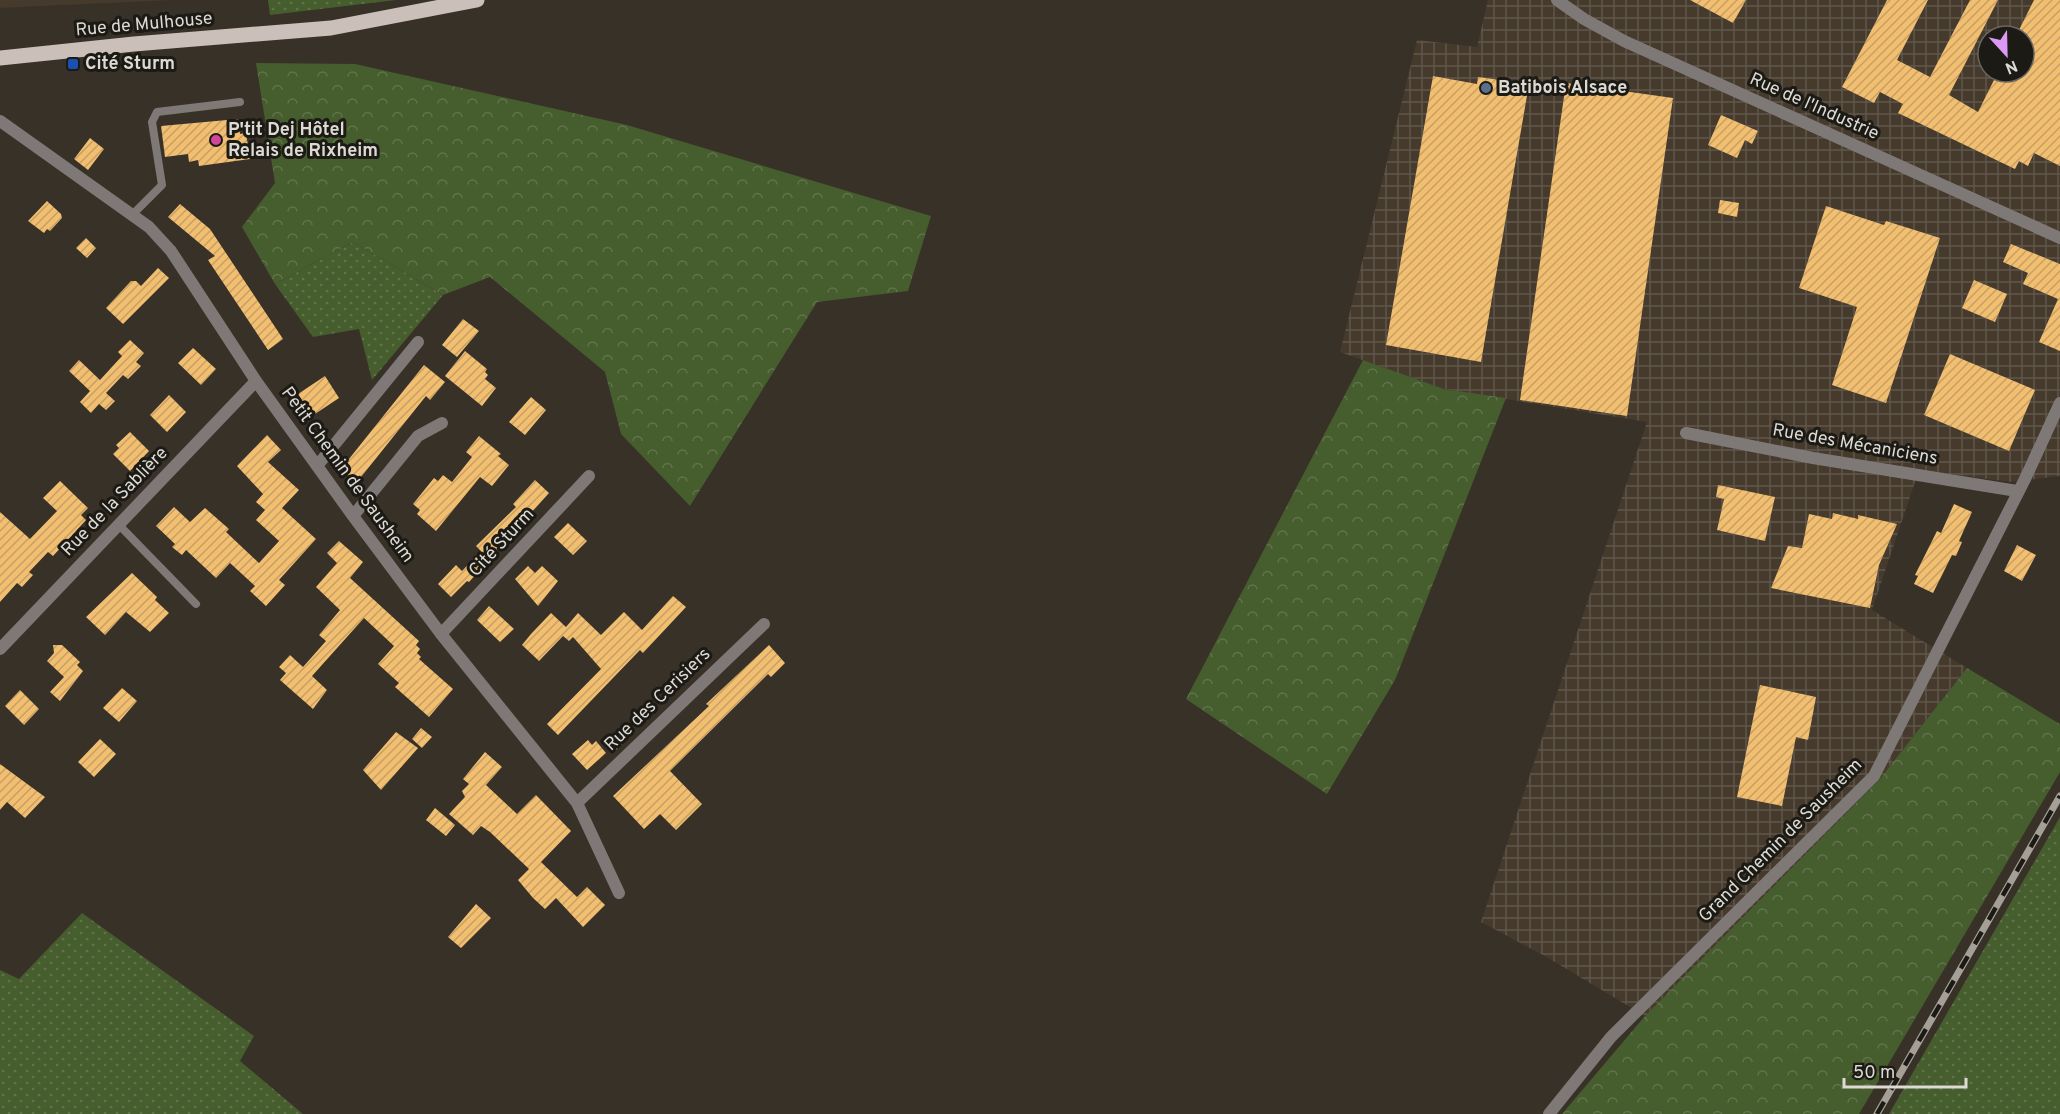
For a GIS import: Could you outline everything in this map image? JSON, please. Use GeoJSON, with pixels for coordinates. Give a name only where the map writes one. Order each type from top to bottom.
{"type":"FeatureCollection","features":[{"type":"Feature","properties":{"kind":"main road","name":"Rue de Mulhouse"},"geometry":{"type":"LineString","coordinates":[[0,58],[134,44],[292,32],[368,22],[477,0]]}},
{"type":"Feature","properties":{"kind":"street","name":"Rue de l'Industrie"},"geometry":{"type":"LineString","coordinates":[[1557,0],[1584,19],[1624,41],[2060,237]]}},
{"type":"Feature","properties":{"kind":"street","name":"Petit Chemin de Sausheim"},"geometry":{"type":"LineString","coordinates":[[0,121],[149,227],[177,259],[256,381],[353,516],[441,634],[577,803],[619,893]]}},
{"type":"Feature","properties":{"kind":"street"},"geometry":{"type":"LineString","coordinates":[[316,465],[418,342]]}},
{"type":"Feature","properties":{"kind":"street","name":"Rue de la Sablière"},"geometry":{"type":"LineString","coordinates":[[0,649],[256,381]]}},
{"type":"Feature","properties":{"kind":"street","name":"Grand Chemin de Sausheim"},"geometry":{"type":"LineString","coordinates":[[1549,1114],[1611,1037],[1874,776],[2060,403]]}},
{"type":"Feature","properties":{"kind":"street"},"geometry":{"type":"LineString","coordinates":[[353,516],[418,436],[442,423]]}},
{"type":"Feature","properties":{"kind":"street","name":"Rue des Mécaniciens"},"geometry":{"type":"LineString","coordinates":[[1686,433],[1813,458],[2017,491]]}},
{"type":"Feature","properties":{"kind":"street","name":"Cité Sturm"},"geometry":{"type":"LineString","coordinates":[[441,634],[589,476]]}},
{"type":"Feature","properties":{"kind":"street","name":"Rue des Cerisiers"},"geometry":{"type":"LineString","coordinates":[[577,803],[764,624]]}},
{"type":"Feature","properties":{"kind":"lane"},"geometry":{"type":"LineString","coordinates":[[132,215],[162,185],[152,122],[157,112],[240,102]]}},
{"type":"Feature","properties":{"kind":"lane"},"geometry":{"type":"LineString","coordinates":[[119,525],[196,604]]}},
{"type":"Feature","properties":{"kind":"shaded area"},"geometry":{"type":"Polygon","coordinates":[[[0,0],[173,0],[0,8],[0,0]]]}},
{"type":"Feature","properties":{"kind":"shaded area"},"geometry":{"type":"Polygon","coordinates":[[[1488,0],[2060,0],[2060,476],[2011,482],[1919,470],[1872,610],[1967,668],[1879,780],[1645,1016],[1543,955],[1481,922],[1647,422],[1444,389],[1340,352],[1417,40],[1477,47],[1488,0]]]}},
{"type":"Feature","properties":{"kind":"green space"},"geometry":{"type":"Polygon","coordinates":[[[268,0],[396,0],[270,15],[268,0]]]}},
{"type":"Feature","properties":{"kind":"green space"},"geometry":{"type":"Polygon","coordinates":[[[256,63],[355,64],[627,125],[931,216],[908,291],[817,302],[690,506],[621,434],[605,372],[490,277],[443,295],[353,242],[275,284],[242,227],[275,183],[256,63]]]}},
{"type":"Feature","properties":{"kind":"green space"},"geometry":{"type":"Polygon","coordinates":[[[353,242],[443,295],[372,380],[359,329],[313,337],[275,284],[353,242]]]}},
{"type":"Feature","properties":{"kind":"green space"},"geometry":{"type":"Polygon","coordinates":[[[1363,360],[1444,389],[1506,398],[1395,680],[1327,794],[1186,699],[1363,360]]]}},
{"type":"Feature","properties":{"kind":"green space"},"geometry":{"type":"Polygon","coordinates":[[[1967,668],[2060,724],[2060,772],[1859,1114],[1562,1114],[1645,1016],[1879,780],[1967,668]]]}},
{"type":"Feature","properties":{"kind":"green space"},"geometry":{"type":"Polygon","coordinates":[[[2060,817],[2060,1114],[1889,1114],[2060,817]]]}},
{"type":"Feature","properties":{"kind":"green space"},"geometry":{"type":"Polygon","coordinates":[[[82,913],[254,1036],[240,1061],[303,1114],[0,1114],[0,970],[19,979],[82,913]]]}},
{"type":"Feature","properties":{"kind":"building"},"geometry":{"type":"Polygon","coordinates":[[[1690,0],[1746,0],[1733,23],[1690,0]]]}},
{"type":"Feature","properties":{"kind":"building"},"geometry":{"type":"Polygon","coordinates":[[[1887,0],[1928,0],[1897,60],[1930,77],[1970,0],[1998,0],[1986,24],[1976,24],[1976,43],[1949,95],[1978,112],[1992,84],[2036,84],[2036,24],[2022,24],[2034,0],[2060,0],[2060,166],[2034,153],[2028,166],[2019,161],[2015,169],[1898,113],[1903,104],[1880,92],[1874,103],[1842,87],[1887,0]]]}},
{"type":"Feature","properties":{"kind":"building"},"geometry":{"type":"Polygon","coordinates":[[[1433,76],[1477,84],[1478,77],[1529,84],[1481,362],[1386,345],[1433,76]]]}},
{"type":"Feature","properties":{"kind":"building"},"geometry":{"type":"Polygon","coordinates":[[[1566,83],[1673,98],[1627,416],[1520,400],[1566,83]]]}},
{"type":"Feature","properties":{"kind":"building"},"geometry":{"type":"Polygon","coordinates":[[[1721,115],[1758,131],[1752,144],[1745,140],[1737,158],[1708,145],[1721,115]]]}},
{"type":"Feature","properties":{"kind":"building"},"geometry":{"type":"Polygon","coordinates":[[[238,119],[240,134],[246,133],[250,159],[199,166],[198,160],[189,162],[188,154],[165,157],[161,126],[238,119]]]}},
{"type":"Feature","properties":{"kind":"building"},"geometry":{"type":"Polygon","coordinates":[[[90,138],[104,149],[88,170],[74,159],[90,138]]]}},
{"type":"Feature","properties":{"kind":"building"},"geometry":{"type":"Polygon","coordinates":[[[1720,200],[1739,203],[1737,217],[1718,213],[1720,200]]]}},
{"type":"Feature","properties":{"kind":"building"},"geometry":{"type":"Polygon","coordinates":[[[47,201],[61,214],[62,218],[50,231],[47,229],[44,233],[28,221],[47,201]]]}},
{"type":"Feature","properties":{"kind":"building"},"geometry":{"type":"Polygon","coordinates":[[[180,204],[210,229],[283,339],[268,350],[208,260],[215,256],[168,217],[180,204]]]}},
{"type":"Feature","properties":{"kind":"building"},"geometry":{"type":"Polygon","coordinates":[[[1826,206],[1884,225],[1886,221],[1940,238],[1886,403],[1832,385],[1857,307],[1799,288],[1826,206]]]}},
{"type":"Feature","properties":{"kind":"building"},"geometry":{"type":"Polygon","coordinates":[[[86,238],[96,248],[87,258],[76,248],[86,238]]]}},
{"type":"Feature","properties":{"kind":"building"},"geometry":{"type":"Polygon","coordinates":[[[2011,244],[2060,264],[2060,351],[2039,342],[2058,299],[2023,284],[2028,273],[2003,262],[2011,244]]]}},
{"type":"Feature","properties":{"kind":"building"},"geometry":{"type":"Polygon","coordinates":[[[158,268],[169,278],[123,324],[106,308],[131,281],[136,281],[141,286],[158,268]]]}},
{"type":"Feature","properties":{"kind":"building"},"geometry":{"type":"Polygon","coordinates":[[[1974,280],[2007,294],[1995,322],[1962,308],[1974,280]]]}},
{"type":"Feature","properties":{"kind":"building"},"geometry":{"type":"Polygon","coordinates":[[[463,319],[479,331],[457,357],[442,345],[463,319]]]}},
{"type":"Feature","properties":{"kind":"building"},"geometry":{"type":"Polygon","coordinates":[[[130,340],[144,353],[136,362],[141,366],[128,379],[123,375],[106,393],[115,401],[106,410],[99,404],[91,413],[80,402],[90,391],[69,371],[79,360],[100,380],[122,356],[118,352],[130,340]]]}},
{"type":"Feature","properties":{"kind":"building"},"geometry":{"type":"Polygon","coordinates":[[[193,348],[216,369],[201,385],[178,363],[193,348]]]}},
{"type":"Feature","properties":{"kind":"building"},"geometry":{"type":"Polygon","coordinates":[[[465,351],[487,369],[485,372],[488,375],[485,379],[496,388],[482,406],[445,376],[465,351]]]}},
{"type":"Feature","properties":{"kind":"building"},"geometry":{"type":"Polygon","coordinates":[[[1950,354],[2035,390],[2009,451],[1924,415],[1950,354]]]}},
{"type":"Feature","properties":{"kind":"building"},"geometry":{"type":"Polygon","coordinates":[[[424,365],[445,382],[430,400],[426,396],[357,482],[341,469],[424,365]]]}},
{"type":"Feature","properties":{"kind":"building"},"geometry":{"type":"Polygon","coordinates":[[[325,376],[339,398],[312,416],[298,394],[325,376]]]}},
{"type":"Feature","properties":{"kind":"building"},"geometry":{"type":"Polygon","coordinates":[[[169,395],[186,412],[167,432],[150,415],[169,395]]]}},
{"type":"Feature","properties":{"kind":"building"},"geometry":{"type":"Polygon","coordinates":[[[531,397],[546,410],[525,435],[509,422],[531,397]]]}},
{"type":"Feature","properties":{"kind":"building"},"geometry":{"type":"Polygon","coordinates":[[[130,432],[149,451],[130,471],[113,454],[119,448],[116,445],[130,432]]]}},
{"type":"Feature","properties":{"kind":"building"},"geometry":{"type":"Polygon","coordinates":[[[267,435],[281,450],[268,462],[299,490],[282,508],[316,539],[279,580],[285,585],[266,606],[250,591],[255,586],[230,563],[216,578],[186,550],[182,555],[172,547],[175,544],[156,526],[174,507],[190,522],[205,508],[229,529],[226,532],[259,563],[279,541],[256,520],[265,510],[256,502],[263,494],[237,466],[267,435]]]}},
{"type":"Feature","properties":{"kind":"building"},"geometry":{"type":"Polygon","coordinates":[[[479,436],[501,454],[498,456],[509,465],[492,486],[480,477],[436,531],[417,514],[420,510],[413,504],[434,478],[438,481],[443,475],[452,482],[472,457],[466,452],[479,436]]]}},
{"type":"Feature","properties":{"kind":"building"},"geometry":{"type":"Polygon","coordinates":[[[535,480],[549,493],[469,582],[467,581],[451,597],[438,584],[456,565],[462,571],[481,551],[476,546],[516,507],[513,504],[535,480]]]}},
{"type":"Feature","properties":{"kind":"building"},"geometry":{"type":"Polygon","coordinates":[[[60,481],[88,508],[81,515],[86,520],[53,556],[48,552],[29,572],[33,575],[22,587],[17,583],[0,602],[0,512],[30,539],[57,511],[43,498],[60,481]]]}},
{"type":"Feature","properties":{"kind":"building"},"geometry":{"type":"Polygon","coordinates":[[[1718,485],[1775,497],[1765,541],[1717,530],[1724,499],[1716,497],[1718,485]]]}},
{"type":"Feature","properties":{"kind":"building"},"geometry":{"type":"Polygon","coordinates":[[[1954,504],[1972,512],[1959,541],[1962,542],[1956,556],[1952,555],[1933,593],[1914,584],[1918,576],[1915,575],[1937,531],[1941,533],[1954,504]]]}},
{"type":"Feature","properties":{"kind":"building"},"geometry":{"type":"Polygon","coordinates":[[[1833,513],[1858,519],[1858,515],[1897,524],[1879,565],[1870,608],[1771,588],[1788,546],[1802,548],[1809,514],[1832,519],[1833,513]]]}},
{"type":"Feature","properties":{"kind":"building"},"geometry":{"type":"Polygon","coordinates":[[[568,523],[587,541],[573,555],[554,537],[568,523]]]}},
{"type":"Feature","properties":{"kind":"building"},"geometry":{"type":"Polygon","coordinates":[[[339,541],[363,562],[350,578],[419,641],[416,645],[420,649],[417,653],[421,657],[419,659],[453,689],[429,717],[395,687],[399,683],[378,664],[394,646],[364,618],[312,676],[327,690],[313,709],[280,680],[286,673],[279,667],[290,655],[303,667],[326,641],[319,635],[340,610],[316,587],[337,563],[327,553],[339,541]]]}},
{"type":"Feature","properties":{"kind":"building"},"geometry":{"type":"Polygon","coordinates":[[[2017,545],[2036,555],[2022,581],[2004,571],[2017,545]]]}},
{"type":"Feature","properties":{"kind":"building"},"geometry":{"type":"Polygon","coordinates":[[[528,566],[535,573],[542,566],[558,581],[538,606],[515,579],[528,566]]]}},
{"type":"Feature","properties":{"kind":"building"},"geometry":{"type":"Polygon","coordinates":[[[132,573],[157,597],[155,600],[169,613],[150,632],[126,612],[105,635],[86,617],[132,573]]]}},
{"type":"Feature","properties":{"kind":"building"},"geometry":{"type":"Polygon","coordinates":[[[673,596],[686,607],[643,653],[640,650],[558,735],[547,724],[601,669],[573,637],[569,641],[563,636],[539,661],[522,645],[531,634],[551,613],[566,627],[578,613],[601,635],[624,612],[642,630],[673,596]]]}},
{"type":"Feature","properties":{"kind":"building"},"geometry":{"type":"Polygon","coordinates":[[[489,606],[514,629],[500,642],[477,620],[489,606]]]}},
{"type":"Feature","properties":{"kind":"building"},"geometry":{"type":"Polygon","coordinates":[[[53,645],[62,645],[80,662],[77,665],[83,671],[60,701],[50,692],[64,677],[47,661],[54,653],[53,645]]]}},
{"type":"Feature","properties":{"kind":"building"},"geometry":{"type":"Polygon","coordinates":[[[769,645],[785,663],[771,677],[768,674],[670,771],[702,804],[676,830],[660,814],[644,829],[613,796],[709,706],[706,704],[769,645]]]}},
{"type":"Feature","properties":{"kind":"building"},"geometry":{"type":"Polygon","coordinates":[[[1760,685],[1816,697],[1808,740],[1796,737],[1782,806],[1737,797],[1760,685]]]}},
{"type":"Feature","properties":{"kind":"building"},"geometry":{"type":"Polygon","coordinates":[[[122,688],[137,701],[119,722],[103,708],[122,688]]]}},
{"type":"Feature","properties":{"kind":"building"},"geometry":{"type":"Polygon","coordinates":[[[20,690],[39,709],[24,725],[5,706],[20,690]]]}},
{"type":"Feature","properties":{"kind":"building"},"geometry":{"type":"Polygon","coordinates":[[[421,728],[432,737],[422,748],[412,739],[421,728]]]}},
{"type":"Feature","properties":{"kind":"building"},"geometry":{"type":"Polygon","coordinates":[[[616,731],[625,741],[614,752],[604,742],[616,731]]]}},
{"type":"Feature","properties":{"kind":"building"},"geometry":{"type":"Polygon","coordinates":[[[396,732],[418,748],[381,790],[363,770],[396,732]]]}},
{"type":"Feature","properties":{"kind":"building"},"geometry":{"type":"Polygon","coordinates":[[[100,739],[116,754],[94,777],[78,762],[100,739]]]}},
{"type":"Feature","properties":{"kind":"building"},"geometry":{"type":"Polygon","coordinates":[[[588,740],[592,745],[596,741],[606,753],[587,770],[572,754],[588,740]]]}},
{"type":"Feature","properties":{"kind":"building"},"geometry":{"type":"Polygon","coordinates":[[[485,752],[502,767],[486,785],[517,814],[536,795],[571,831],[541,862],[577,897],[587,887],[605,905],[583,927],[556,898],[545,909],[533,898],[518,880],[529,869],[490,832],[481,826],[473,835],[449,814],[465,797],[462,791],[469,784],[463,779],[485,752]]]}},
{"type":"Feature","properties":{"kind":"building"},"geometry":{"type":"Polygon","coordinates":[[[0,764],[45,797],[25,818],[7,802],[0,810],[0,764]]]}},
{"type":"Feature","properties":{"kind":"building"},"geometry":{"type":"Polygon","coordinates":[[[435,808],[455,825],[446,836],[426,820],[435,808]]]}},
{"type":"Feature","properties":{"kind":"building"},"geometry":{"type":"Polygon","coordinates":[[[476,904],[491,918],[461,948],[448,937],[476,904]]]}},
{"type":"Feature","properties":{"kind":"railway"},"geometry":{"type":"LineString","coordinates":[[1877,1114],[2060,796]]}},
{"type":"Feature","properties":{"kind":"place","name":"Cité Sturm"},"geometry":{"type":"Point","coordinates":[73,64]}},
{"type":"Feature","properties":{"kind":"place","name":"Batibois Alsace"},"geometry":{"type":"Point","coordinates":[1486,88]}},
{"type":"Feature","properties":{"kind":"place","name":"P'tit Dej Hôtel Relais de Rixheim"},"geometry":{"type":"Point","coordinates":[216,140]}}]}
